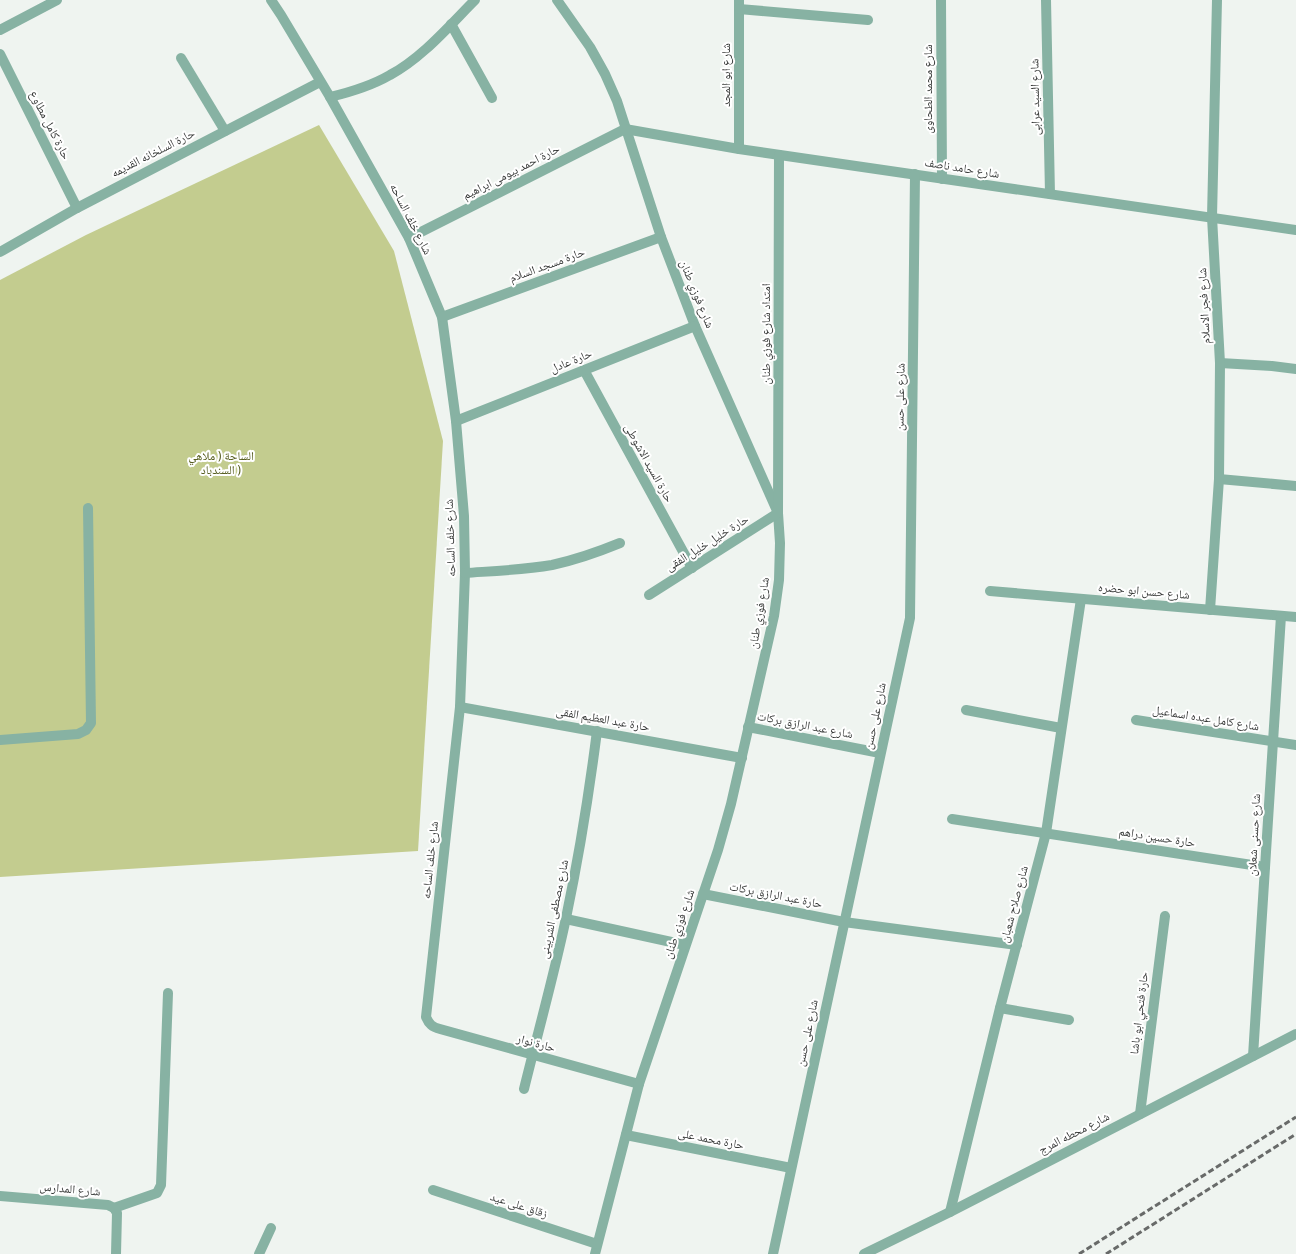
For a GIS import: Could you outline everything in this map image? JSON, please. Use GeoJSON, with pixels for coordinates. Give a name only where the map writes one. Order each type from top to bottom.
{"type":"FeatureCollection","features":[{"type":"Feature","properties":{"kind":"street"},"geometry":{"type":"LineString","coordinates":[[0,30],[57,0]]}},
{"type":"Feature","properties":{"kind":"street","name":"شارع خلف الساحه"},"geometry":{"type":"LineString","coordinates":[[271,0],[330,97],[409,238],[442,316],[456,421],[464,516],[465,573],[460,706],[426,1011],[428,1023]]}},
{"type":"Feature","properties":{"kind":"street"},"geometry":{"type":"LineString","coordinates":[[330,97],[361,89],[391,75],[418,56],[475,0]]}},
{"type":"Feature","properties":{"kind":"street","name":"شارع فوزي طنان"},"geometry":{"type":"LineString","coordinates":[[557,0],[590,47],[605,74],[616,101],[661,237],[695,326],[778,513],[780,543],[779,580],[774,616],[731,804],[703,894],[639,1084],[596,1249]]}},
{"type":"Feature","properties":{"kind":"street","name":"شارع محمد الطحاوى"},"geometry":{"type":"LineString","coordinates":[[941,0],[942,178]]}},
{"type":"Feature","properties":{"kind":"street","name":"شارع السيد عرابى"},"geometry":{"type":"LineString","coordinates":[[1046,0],[1050,194]]}},
{"type":"Feature","properties":{"kind":"street","name":"شارع فجر الاسلام"},"geometry":{"type":"LineString","coordinates":[[1210,610],[1219,479],[1220,363],[1212,218],[1217,0]]}},
{"type":"Feature","properties":{"kind":"street"},"geometry":{"type":"LineString","coordinates":[[739,5],[868,20]]}},
{"type":"Feature","properties":{"kind":"street","name":"شارع ابو المجد"},"geometry":{"type":"LineString","coordinates":[[739,5],[739,149]]}},
{"type":"Feature","properties":{"kind":"street"},"geometry":{"type":"LineString","coordinates":[[451,24],[492,98]]}},
{"type":"Feature","properties":{"kind":"street","name":"حارة كامل مطاوع"},"geometry":{"type":"LineString","coordinates":[[0,54],[77,208]]}},
{"type":"Feature","properties":{"kind":"street"},"geometry":{"type":"LineString","coordinates":[[181,58],[225,131]]}},
{"type":"Feature","properties":{"kind":"street","name":"حارة السلخانه القديمه"},"geometry":{"type":"LineString","coordinates":[[0,252],[77,208],[320,82]]}},
{"type":"Feature","properties":{"kind":"street","name":"شارع حامد ناصف"},"geometry":{"type":"LineString","coordinates":[[625,129],[739,149],[1296,230]]}},
{"type":"Feature","properties":{"kind":"street","name":"حارة احمد بيومى ابراهيم"},"geometry":{"type":"LineString","coordinates":[[409,238],[625,129]]}},
{"type":"Feature","properties":{"kind":"street","name":"امتداد شارع فوزي طنان"},"geometry":{"type":"LineString","coordinates":[[778,513],[779,155]]}},
{"type":"Feature","properties":{"kind":"street","name":"شارع على حسن"},"geometry":{"type":"LineString","coordinates":[[773,1254],[910,618],[916,174]]}},
{"type":"Feature","properties":{"kind":"street","name":"حارة مسجد السلام"},"geometry":{"type":"LineString","coordinates":[[442,316],[661,237]]}},
{"type":"Feature","properties":{"kind":"street","name":"حارة عادل"},"geometry":{"type":"LineString","coordinates":[[456,421],[695,326]]}},
{"type":"Feature","properties":{"kind":"street"},"geometry":{"type":"LineString","coordinates":[[1220,363],[1296,369]]}},
{"type":"Feature","properties":{"kind":"street","name":"حارة السيد الاشوطى"},"geometry":{"type":"LineString","coordinates":[[584,370],[692,568]]}},
{"type":"Feature","properties":{"kind":"street"},"geometry":{"type":"LineString","coordinates":[[1219,479],[1296,486]]}},
{"type":"Feature","properties":{"kind":"street"},"geometry":{"type":"LineString","coordinates":[[0,740],[78,734],[86,730],[91,723],[88,508]]}},
{"type":"Feature","properties":{"kind":"street","name":"حارة خليل خليل الفقى"},"geometry":{"type":"LineString","coordinates":[[649,595],[778,513]]}},
{"type":"Feature","properties":{"kind":"street"},"geometry":{"type":"LineString","coordinates":[[465,573],[517,570],[552,565],[587,556],[620,543]]}},
{"type":"Feature","properties":{"kind":"street","name":"شارع حسن ابو حضره"},"geometry":{"type":"LineString","coordinates":[[990,591],[1296,617]]}},
{"type":"Feature","properties":{"kind":"street","name":"شارع صلاح شعبان"},"geometry":{"type":"LineString","coordinates":[[950,1212],[1000,1008],[1046,833],[1081,598]]}},
{"type":"Feature","properties":{"kind":"street","name":"شارع حسنى شعلان"},"geometry":{"type":"LineString","coordinates":[[1253,1056],[1281,616]]}},
{"type":"Feature","properties":{"kind":"street","name":"حارة عبد العظيم الفقى"},"geometry":{"type":"LineString","coordinates":[[460,706],[742,758]]}},
{"type":"Feature","properties":{"kind":"street"},"geometry":{"type":"LineString","coordinates":[[966,710],[1061,728]]}},
{"type":"Feature","properties":{"kind":"street","name":"شارع كامل عبده اسماعيل"},"geometry":{"type":"LineString","coordinates":[[1136,720],[1296,745]]}},
{"type":"Feature","properties":{"kind":"street","name":"شارع عبد الرازق بركات"},"geometry":{"type":"LineString","coordinates":[[748,727],[880,754]]}},
{"type":"Feature","properties":{"kind":"street","name":"شارع مصطفى الشربينى"},"geometry":{"type":"LineString","coordinates":[[524,1089],[566,919],[589,794],[597,732]]}},
{"type":"Feature","properties":{"kind":"street"},"geometry":{"type":"LineString","coordinates":[[952,819],[1046,833]]}},
{"type":"Feature","properties":{"kind":"street","name":"حارة حسين دراهم"},"geometry":{"type":"LineString","coordinates":[[1046,833],[1265,867]]}},
{"type":"Feature","properties":{"kind":"street","name":"حارة عبد الرازق بركات"},"geometry":{"type":"LineString","coordinates":[[703,894],[844,922],[1016,945]]}},
{"type":"Feature","properties":{"kind":"street","name":"حارة فتحي ابو باشا"},"geometry":{"type":"LineString","coordinates":[[1140,1114],[1165,916]]}},
{"type":"Feature","properties":{"kind":"street"},"geometry":{"type":"LineString","coordinates":[[566,919],[685,945]]}},
{"type":"Feature","properties":{"kind":"street"},"geometry":{"type":"LineString","coordinates":[[114,1208],[157,1194],[161,1185],[168,993]]}},
{"type":"Feature","properties":{"kind":"street"},"geometry":{"type":"LineString","coordinates":[[1000,1008],[1069,1020]]}},
{"type":"Feature","properties":{"kind":"street","name":"حارة نوار"},"geometry":{"type":"LineString","coordinates":[[428,1023],[433,1027],[639,1084]]}},
{"type":"Feature","properties":{"kind":"street","name":"شارع محطه المرج"},"geometry":{"type":"LineString","coordinates":[[864,1254],[950,1212],[1296,1034]]}},
{"type":"Feature","properties":{"kind":"street","name":"حارة محمد على"},"geometry":{"type":"LineString","coordinates":[[626,1135],[791,1168]]}},
{"type":"Feature","properties":{"kind":"street","name":"زقاق على عيد"},"geometry":{"type":"LineString","coordinates":[[433,1190],[596,1249]]}},
{"type":"Feature","properties":{"kind":"street","name":"شارع المدارس"},"geometry":{"type":"LineString","coordinates":[[0,1196],[108,1205],[114,1208],[117,1213],[116,1254]]}},
{"type":"Feature","properties":{"kind":"street"},"geometry":{"type":"LineString","coordinates":[[259,1254],[270,1228]]}},
{"type":"Feature","properties":{"kind":"green space","name":"الساحة ( ملاهي السندباد )"},"geometry":{"type":"Polygon","coordinates":[[[319,125],[394,251],[443,441],[418,851],[0,877],[0,280],[86,235],[319,125]]]}},
{"type":"Feature","properties":{"kind":"railway"},"geometry":{"type":"LineString","coordinates":[[1079,1254],[1296,1117]]}},
{"type":"Feature","properties":{"kind":"railway"},"geometry":{"type":"LineString","coordinates":[[1106,1254],[1296,1134]]}}]}
